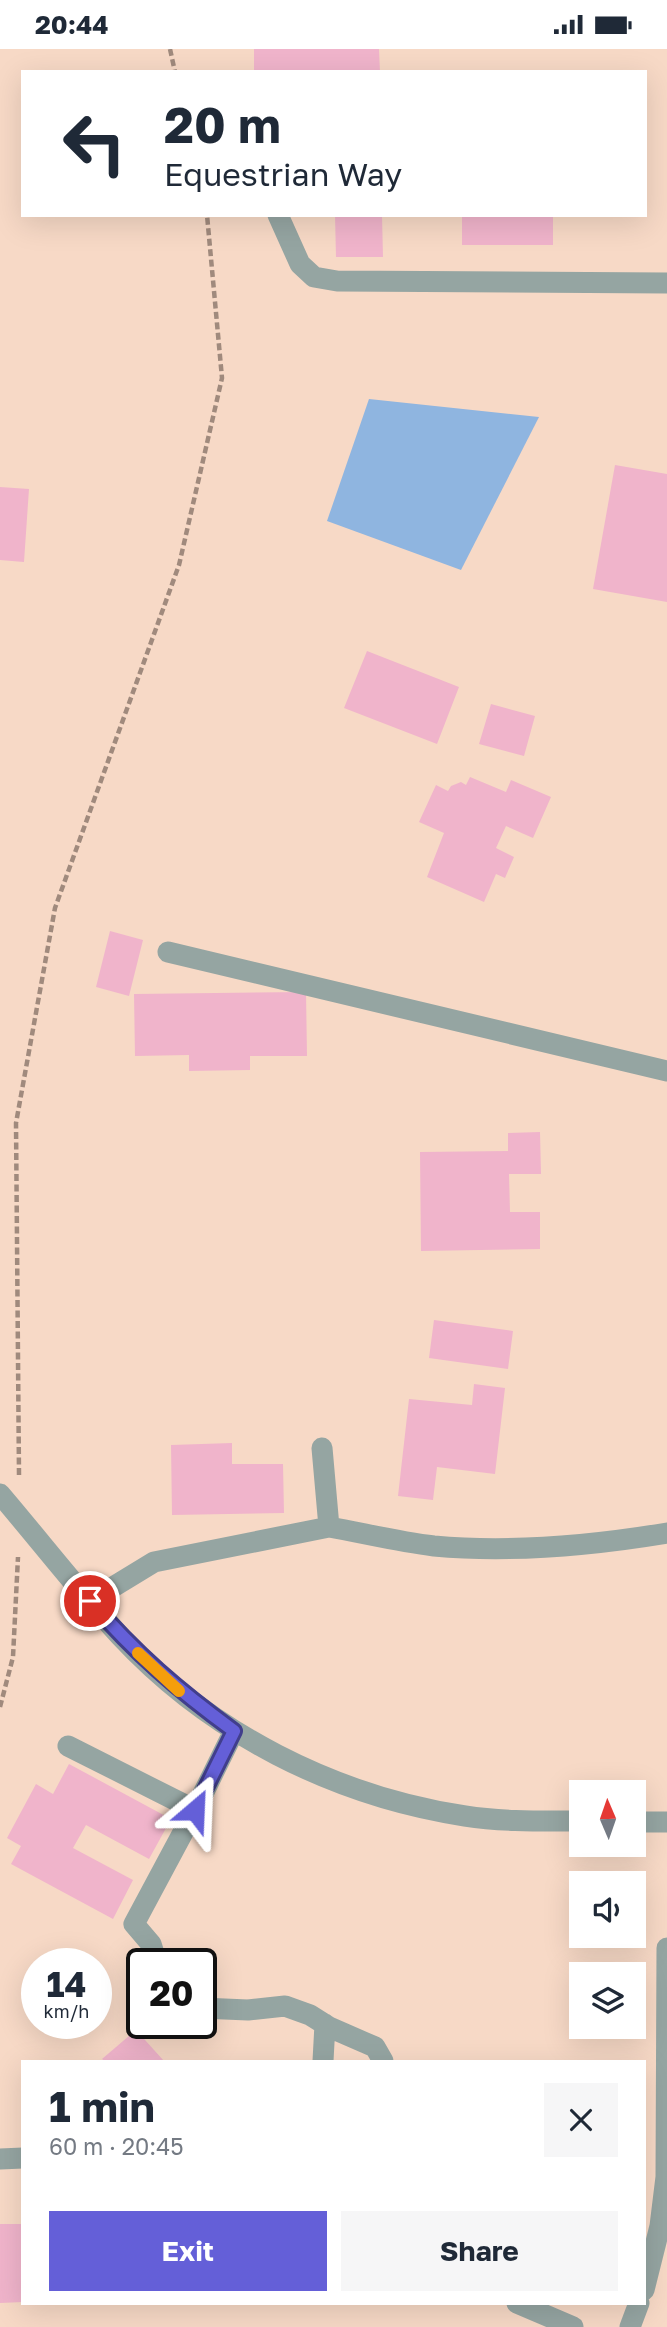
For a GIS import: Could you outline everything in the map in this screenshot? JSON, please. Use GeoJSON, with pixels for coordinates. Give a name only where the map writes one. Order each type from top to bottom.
{"type":"FeatureCollection","features":[{"type":"Feature","properties":{"kind":"street"},"geometry":{"type":"LineString","coordinates":[[279,217],[300,264],[314,277],[337,282],[667,283]]}},
{"type":"Feature","properties":{"kind":"street"},"geometry":{"type":"LineString","coordinates":[[168,952],[667,1071]]}},
{"type":"Feature","properties":{"kind":"street"},"geometry":{"type":"LineString","coordinates":[[322,1448],[329,1527]]}},
{"type":"Feature","properties":{"kind":"street"},"geometry":{"type":"LineString","coordinates":[[0,1494],[121,1636],[174,1688],[234,1731],[345,1786],[392,1801],[465,1816],[514,1821],[569,1821]]}},
{"type":"Feature","properties":{"kind":"street"},"geometry":{"type":"LineString","coordinates":[[90,1601],[154,1562],[329,1527],[433,1545],[530,1550],[612,1542],[667,1533]]}},
{"type":"Feature","properties":{"kind":"street"},"geometry":{"type":"LineString","coordinates":[[152,1948],[134,1924],[234,1731]]}},
{"type":"Feature","properties":{"kind":"street"},"geometry":{"type":"LineString","coordinates":[[68,1746],[195,1810]]}},
{"type":"Feature","properties":{"kind":"street"},"geometry":{"type":"LineString","coordinates":[[646,1822],[667,1822]]}},
{"type":"Feature","properties":{"kind":"street"},"geometry":{"type":"LineString","coordinates":[[646,2282],[660,2226],[666,2177],[667,1948]]}},
{"type":"Feature","properties":{"kind":"street"},"geometry":{"type":"LineString","coordinates":[[217,2009],[248,2010],[285,2006],[375,2047],[382,2060]]}},
{"type":"Feature","properties":{"kind":"street"},"geometry":{"type":"LineString","coordinates":[[323,2060],[325,2024]]}},
{"type":"Feature","properties":{"kind":"street"},"geometry":{"type":"LineString","coordinates":[[0,2159],[21,2158]]}},
{"type":"Feature","properties":{"kind":"street"},"geometry":{"type":"LineString","coordinates":[[522,2305],[573,2327]]}},
{"type":"Feature","properties":{"kind":"street"},"geometry":{"type":"LineString","coordinates":[[630,2327],[638,2305]]}},
{"type":"Feature","properties":{"kind":"path"},"geometry":{"type":"LineString","coordinates":[[170,49],[175,70]]}},
{"type":"Feature","properties":{"kind":"path"},"geometry":{"type":"LineString","coordinates":[[0,1707],[13,1657],[20,1517],[16,1123],[55,908],[179,565],[222,379],[207,217]]}},
{"type":"Feature","properties":{"kind":"water"},"geometry":{"type":"Polygon","coordinates":[[[369,399],[539,417],[461,570],[327,521],[369,399]]]}},
{"type":"Feature","properties":{"kind":"building"},"geometry":{"type":"Polygon","coordinates":[[[254,49],[379,49],[380,70],[254,70],[254,49]]]}},
{"type":"Feature","properties":{"kind":"building"},"geometry":{"type":"Polygon","coordinates":[[[335,217],[382,217],[383,257],[336,257],[335,217]]]}},
{"type":"Feature","properties":{"kind":"building"},"geometry":{"type":"Polygon","coordinates":[[[462,217],[553,217],[553,245],[462,245],[462,217]]]}},
{"type":"Feature","properties":{"kind":"building"},"geometry":{"type":"Polygon","coordinates":[[[615,465],[667,474],[667,602],[593,589],[615,465]]]}},
{"type":"Feature","properties":{"kind":"building"},"geometry":{"type":"Polygon","coordinates":[[[0,487],[29,489],[24,562],[0,560],[0,487]]]}},
{"type":"Feature","properties":{"kind":"building"},"geometry":{"type":"Polygon","coordinates":[[[367,651],[459,687],[437,744],[344,708],[367,651]]]}},
{"type":"Feature","properties":{"kind":"building"},"geometry":{"type":"Polygon","coordinates":[[[491,704],[535,716],[524,756],[479,744],[491,704]]]}},
{"type":"Feature","properties":{"kind":"building"},"geometry":{"type":"Polygon","coordinates":[[[470,777],[506,792],[511,780],[551,797],[533,838],[506,826],[496,848],[514,857],[505,878],[496,874],[484,902],[427,877],[444,833],[419,822],[436,785],[448,791],[451,786],[461,782],[466,785],[470,777]]]}},
{"type":"Feature","properties":{"kind":"building"},"geometry":{"type":"Polygon","coordinates":[[[110,931],[143,940],[129,996],[96,987],[110,931]]]}},
{"type":"Feature","properties":{"kind":"building"},"geometry":{"type":"Polygon","coordinates":[[[306,992],[307,1056],[250,1056],[250,1070],[189,1071],[189,1055],[135,1056],[134,994],[306,992]]]}},
{"type":"Feature","properties":{"kind":"building"},"geometry":{"type":"Polygon","coordinates":[[[540,1132],[541,1174],[509,1174],[510,1212],[540,1212],[540,1249],[421,1251],[420,1152],[508,1151],[508,1133],[540,1132]]]}},
{"type":"Feature","properties":{"kind":"building"},"geometry":{"type":"Polygon","coordinates":[[[434,1320],[513,1331],[508,1369],[429,1358],[434,1320]]]}},
{"type":"Feature","properties":{"kind":"building"},"geometry":{"type":"Polygon","coordinates":[[[474,1384],[505,1388],[495,1474],[437,1467],[433,1500],[398,1496],[409,1399],[472,1405],[474,1384]]]}},
{"type":"Feature","properties":{"kind":"building"},"geometry":{"type":"Polygon","coordinates":[[[232,1443],[232,1464],[283,1464],[284,1513],[172,1515],[171,1445],[232,1443]]]}},
{"type":"Feature","properties":{"kind":"building"},"geometry":{"type":"Polygon","coordinates":[[[69,1764],[171,1819],[149,1859],[86,1825],[73,1848],[133,1880],[113,1919],[11,1864],[21,1846],[7,1838],[36,1784],[53,1794],[69,1764]]]}},
{"type":"Feature","properties":{"kind":"building"},"geometry":{"type":"Polygon","coordinates":[[[126,2039],[144,2039],[163,2060],[104,2060],[126,2039]]]}},
{"type":"Feature","properties":{"kind":"building"},"geometry":{"type":"Polygon","coordinates":[[[0,2224],[21,2224],[21,2302],[0,2303],[0,2224]]]}},
{"type":"Feature","properties":{"kind":"slow traffic"},"geometry":{"type":"LineString","coordinates":[[138,1653],[179,1691]]}},
{"type":"Feature","properties":{"kind":"route"},"geometry":{"type":"LineString","coordinates":[[90,1601],[174,1688],[234,1731],[195,1810]]}}]}
